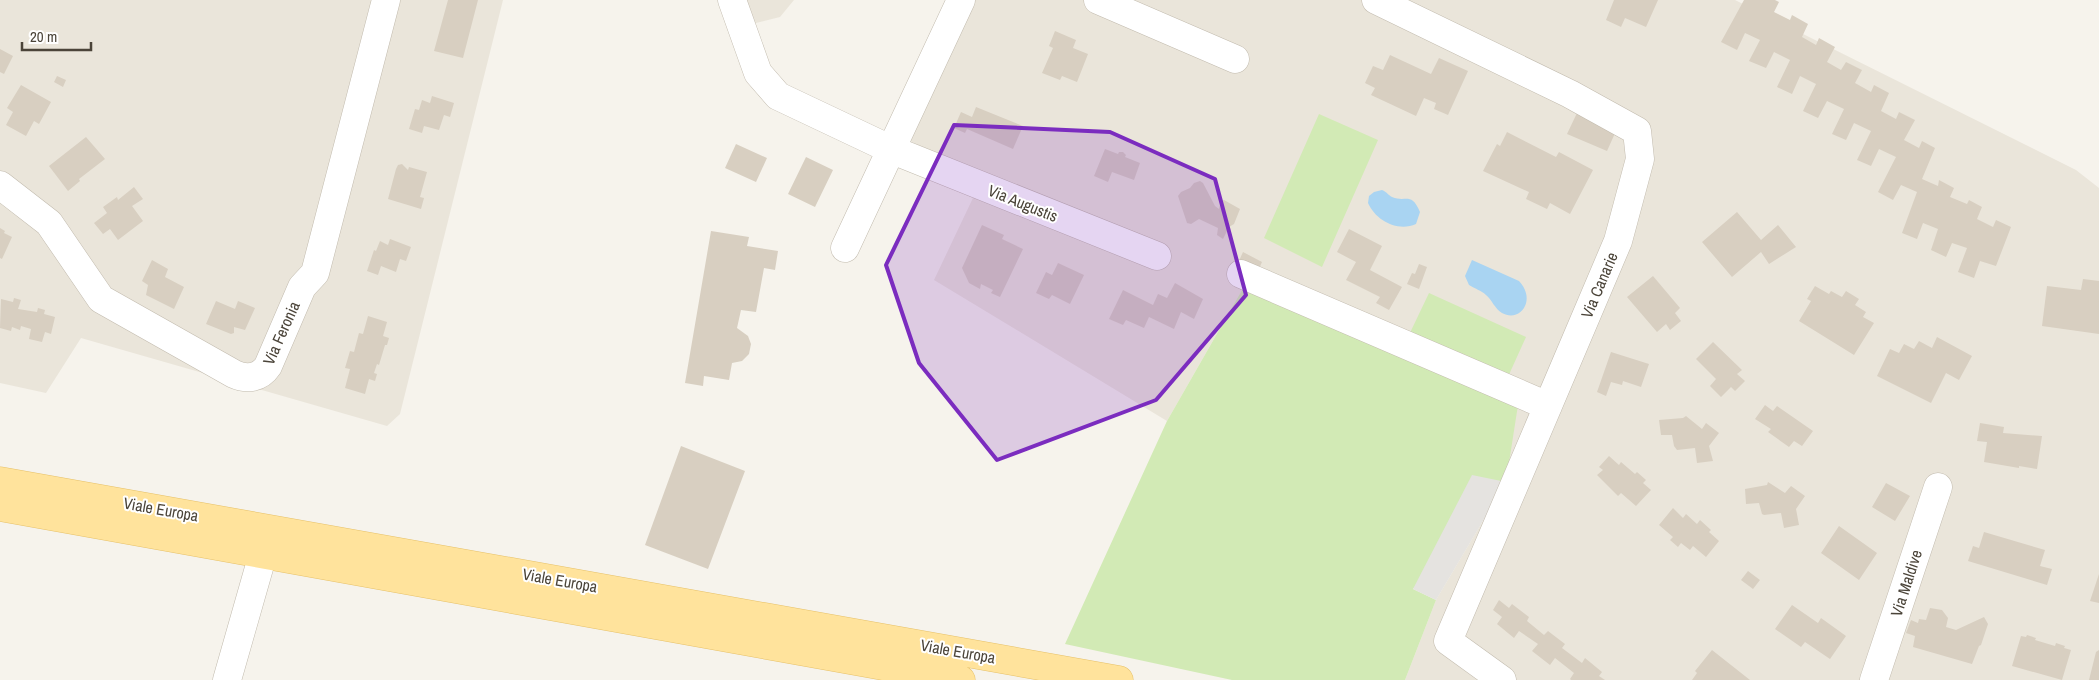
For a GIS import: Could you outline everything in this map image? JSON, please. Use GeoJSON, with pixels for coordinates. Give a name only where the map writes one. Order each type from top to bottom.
{"type":"FeatureCollection","features":[{"type":"Feature","properties":{"kind":"main road","name":"Viale Europa"},"geometry":{"type":"LineString","coordinates":[[0,481],[1119,680]]}},
{"type":"Feature","properties":{"kind":"main road","name":"Viale Europa"},"geometry":{"type":"LineString","coordinates":[[0,507],[961,680]]}},
{"type":"Feature","properties":{"kind":"street","name":"Via Feronia"},"geometry":{"type":"LineString","coordinates":[[0,185],[49,223],[101,299],[234,374],[247,378],[262,373],[268,366],[302,288],[315,273],[386,0]]}},
{"type":"Feature","properties":{"kind":"street","name":"Via Augustis"},"geometry":{"type":"LineString","coordinates":[[732,0],[758,73],[778,96],[890,149],[1157,256]]}},
{"type":"Feature","properties":{"kind":"street"},"geometry":{"type":"LineString","coordinates":[[844,248],[961,0]]}},
{"type":"Feature","properties":{"kind":"street"},"geometry":{"type":"LineString","coordinates":[[1098,0],[1235,59]]}},
{"type":"Feature","properties":{"kind":"street","name":"Via Canarie"},"geometry":{"type":"LineString","coordinates":[[1376,0],[1570,94],[1637,131],[1640,159],[1618,241],[1448,641],[1502,680]]}},
{"type":"Feature","properties":{"kind":"street"},"geometry":{"type":"LineString","coordinates":[[1241,274],[1548,406]]}},
{"type":"Feature","properties":{"kind":"street","name":"Via Maldive"},"geometry":{"type":"LineString","coordinates":[[1874,680],[1938,487]]}},
{"type":"Feature","properties":{"kind":"street"},"geometry":{"type":"LineString","coordinates":[[227,680],[263,554]]}},
{"type":"Feature","properties":{"kind":"highlighted area"},"geometry":{"type":"Polygon","coordinates":[[[954,125],[1110,132],[1215,179],[1246,295],[1156,400],[997,460],[919,363],[886,265],[954,125]]]}},
{"type":"Feature","properties":{"kind":"shaded area"},"geometry":{"type":"Polygon","coordinates":[[[0,0],[503,0],[400,414],[387,426],[81,338],[46,393],[0,383],[0,0]]]}},
{"type":"Feature","properties":{"kind":"shaded area"},"geometry":{"type":"Polygon","coordinates":[[[733,0],[794,0],[780,17],[740,27],[733,0]]]}},
{"type":"Feature","properties":{"kind":"shaded area"},"geometry":{"type":"Polygon","coordinates":[[[956,0],[1735,0],[2076,170],[2099,188],[2099,680],[1405,680],[1436,600],[1506,482],[1250,276],[1167,421],[934,280],[982,179],[901,136],[956,0]]]}},
{"type":"Feature","properties":{"kind":"shaded area"},"geometry":{"type":"Polygon","coordinates":[[[1472,475],[1506,482],[1436,600],[1413,589],[1472,475]]]}},
{"type":"Feature","properties":{"kind":"green space"},"geometry":{"type":"Polygon","coordinates":[[[1319,114],[1378,140],[1322,267],[1264,238],[1319,114]]]}},
{"type":"Feature","properties":{"kind":"green space"},"geometry":{"type":"Polygon","coordinates":[[[1250,276],[1518,405],[1506,482],[1413,589],[1436,600],[1405,680],[1232,680],[1065,644],[1167,421],[1250,276]]]}},
{"type":"Feature","properties":{"kind":"green space"},"geometry":{"type":"Polygon","coordinates":[[[1429,293],[1526,337],[1507,379],[1408,337],[1429,293]]]}},
{"type":"Feature","properties":{"kind":"water"},"geometry":{"type":"Polygon","coordinates":[[[1382,190],[1397,199],[1408,199],[1414,202],[1420,212],[1416,224],[1402,227],[1395,226],[1376,215],[1368,203],[1369,196],[1374,192],[1382,190]]]}},
{"type":"Feature","properties":{"kind":"water"},"geometry":{"type":"Polygon","coordinates":[[[1472,260],[1519,281],[1526,295],[1524,308],[1520,312],[1515,315],[1502,313],[1484,293],[1469,285],[1465,276],[1472,260]]]}},
{"type":"Feature","properties":{"kind":"building"},"geometry":{"type":"Polygon","coordinates":[[[448,0],[478,0],[463,58],[434,51],[448,0]]]}},
{"type":"Feature","properties":{"kind":"building"},"geometry":{"type":"Polygon","coordinates":[[[1614,0],[1658,0],[1646,27],[1625,18],[1621,27],[1606,20],[1614,0]]]}},
{"type":"Feature","properties":{"kind":"building"},"geometry":{"type":"Polygon","coordinates":[[[1744,0],[1775,0],[1779,2],[1774,12],[1790,20],[1792,15],[1808,24],[1802,37],[1816,45],[1819,38],[1835,47],[1827,62],[1841,70],[1846,62],[1862,70],[1855,83],[1871,92],[1874,85],[1889,93],[1881,111],[1896,119],[1899,112],[1915,120],[1904,140],[1919,148],[1922,141],[1935,148],[1922,179],[1938,186],[1939,180],[1954,188],[1950,197],[1967,204],[1969,200],[1982,207],[1977,219],[1993,227],[1996,220],[2011,227],[1996,266],[1980,261],[1974,278],[1958,272],[1967,248],[1952,243],[1946,257],[1931,250],[1938,229],[1923,223],[1917,239],[1902,233],[1917,192],[1901,185],[1893,200],[1878,192],[1896,157],[1879,149],[1871,166],[1857,160],[1871,131],[1854,123],[1846,140],[1832,134],[1844,109],[1827,101],[1818,118],[1803,111],[1816,84],[1800,76],[1792,94],[1777,87],[1790,60],[1774,52],[1766,68],[1749,61],[1760,40],[1745,33],[1737,50],[1721,42],[1744,0]]]}},
{"type":"Feature","properties":{"kind":"building"},"geometry":{"type":"Polygon","coordinates":[[[1055,31],[1076,40],[1073,48],[1088,54],[1077,82],[1062,76],[1060,80],[1042,73],[1053,48],[1049,46],[1055,31]]]}},
{"type":"Feature","properties":{"kind":"building"},"geometry":{"type":"Polygon","coordinates":[[[0,49],[13,56],[4,74],[0,72],[0,49]]]}},
{"type":"Feature","properties":{"kind":"building"},"geometry":{"type":"Polygon","coordinates":[[[1390,55],[1431,74],[1439,58],[1468,71],[1448,115],[1434,109],[1436,103],[1424,98],[1416,116],[1371,95],[1375,88],[1365,83],[1373,66],[1383,70],[1390,55]]]}},
{"type":"Feature","properties":{"kind":"building"},"geometry":{"type":"Polygon","coordinates":[[[57,76],[66,80],[63,87],[54,82],[57,76]]]}},
{"type":"Feature","properties":{"kind":"building"},"geometry":{"type":"Polygon","coordinates":[[[21,85],[51,102],[39,124],[34,121],[26,136],[6,125],[13,112],[7,108],[21,85]]]}},
{"type":"Feature","properties":{"kind":"building"},"geometry":{"type":"Polygon","coordinates":[[[432,96],[454,103],[450,117],[444,115],[439,130],[424,126],[422,133],[409,129],[415,109],[419,110],[422,100],[430,103],[432,96]]]}},
{"type":"Feature","properties":{"kind":"building"},"geometry":{"type":"Polygon","coordinates":[[[976,107],[1023,126],[1013,149],[967,129],[965,133],[954,128],[961,112],[972,117],[976,107]]]}},
{"type":"Feature","properties":{"kind":"building"},"geometry":{"type":"Polygon","coordinates":[[[1577,113],[1616,131],[1607,151],[1567,134],[1577,113]]]}},
{"type":"Feature","properties":{"kind":"building"},"geometry":{"type":"Polygon","coordinates":[[[1507,132],[1556,157],[1559,152],[1593,170],[1570,214],[1550,203],[1547,209],[1526,199],[1529,192],[1483,171],[1497,144],[1500,146],[1507,132]]]}},
{"type":"Feature","properties":{"kind":"building"},"geometry":{"type":"Polygon","coordinates":[[[86,137],[105,159],[79,179],[80,181],[68,191],[49,166],[86,137]]]}},
{"type":"Feature","properties":{"kind":"building"},"geometry":{"type":"Polygon","coordinates":[[[736,144],[767,158],[756,182],[725,168],[736,144]]]}},
{"type":"Feature","properties":{"kind":"building"},"geometry":{"type":"Polygon","coordinates":[[[1105,149],[1118,154],[1123,152],[1126,155],[1125,157],[1140,163],[1134,180],[1112,172],[1108,182],[1094,176],[1105,149]]]}},
{"type":"Feature","properties":{"kind":"building"},"geometry":{"type":"Polygon","coordinates":[[[806,157],[833,170],[815,207],[788,194],[806,157]]]}},
{"type":"Feature","properties":{"kind":"building"},"geometry":{"type":"Polygon","coordinates":[[[402,164],[408,170],[409,167],[427,172],[420,197],[424,198],[421,209],[388,199],[396,169],[398,165],[402,164]]]}},
{"type":"Feature","properties":{"kind":"building"},"geometry":{"type":"Polygon","coordinates":[[[1200,181],[1203,183],[1215,206],[1219,209],[1221,201],[1224,200],[1240,209],[1234,224],[1229,227],[1223,239],[1217,235],[1218,228],[1199,219],[1191,224],[1187,223],[1178,196],[1194,183],[1200,181]]]}},
{"type":"Feature","properties":{"kind":"building"},"geometry":{"type":"Polygon","coordinates":[[[134,187],[143,199],[132,206],[143,221],[118,240],[110,229],[103,234],[94,223],[107,213],[103,207],[117,197],[118,200],[134,187]]]}},
{"type":"Feature","properties":{"kind":"building"},"geometry":{"type":"Polygon","coordinates":[[[1737,212],[1761,240],[1778,225],[1796,247],[1769,264],[1761,252],[1732,277],[1702,242],[1737,212]]]}},
{"type":"Feature","properties":{"kind":"building"},"geometry":{"type":"Polygon","coordinates":[[[982,225],[1004,235],[1002,239],[1023,249],[1000,297],[991,293],[993,290],[981,284],[980,289],[969,283],[962,268],[982,225]]]}},
{"type":"Feature","properties":{"kind":"building"},"geometry":{"type":"Polygon","coordinates":[[[0,228],[5,231],[4,233],[12,237],[2,259],[0,258],[0,228]]]}},
{"type":"Feature","properties":{"kind":"building"},"geometry":{"type":"Polygon","coordinates":[[[1349,229],[1382,246],[1370,270],[1402,287],[1389,310],[1376,303],[1380,297],[1346,280],[1356,262],[1337,252],[1349,229]]]}},
{"type":"Feature","properties":{"kind":"building"},"geometry":{"type":"Polygon","coordinates":[[[711,231],[749,237],[747,246],[778,251],[775,270],[764,268],[756,312],[741,310],[737,328],[748,336],[751,344],[749,354],[742,361],[732,363],[729,380],[704,376],[703,386],[685,383],[711,231]]]}},
{"type":"Feature","properties":{"kind":"building"},"geometry":{"type":"Polygon","coordinates":[[[390,239],[411,247],[406,261],[400,259],[396,272],[381,266],[378,275],[367,271],[374,250],[376,251],[380,241],[388,245],[390,239]]]}},
{"type":"Feature","properties":{"kind":"building"},"geometry":{"type":"Polygon","coordinates":[[[1243,252],[1262,262],[1257,273],[1238,263],[1243,252]]]}},
{"type":"Feature","properties":{"kind":"building"},"geometry":{"type":"Polygon","coordinates":[[[152,260],[168,269],[165,277],[184,287],[174,309],[146,295],[148,285],[142,281],[152,260]]]}},
{"type":"Feature","properties":{"kind":"building"},"geometry":{"type":"Polygon","coordinates":[[[1058,263],[1084,275],[1070,304],[1052,295],[1049,299],[1036,293],[1046,272],[1052,275],[1058,263]]]}},
{"type":"Feature","properties":{"kind":"building"},"geometry":{"type":"Polygon","coordinates":[[[1419,264],[1427,267],[1419,289],[1407,284],[1412,273],[1415,274],[1419,264]]]}},
{"type":"Feature","properties":{"kind":"building"},"geometry":{"type":"Polygon","coordinates":[[[1653,276],[1680,308],[1675,313],[1681,321],[1670,330],[1666,324],[1657,332],[1627,297],[1653,276]]]}},
{"type":"Feature","properties":{"kind":"building"},"geometry":{"type":"Polygon","coordinates":[[[2083,279],[2099,281],[2099,334],[2042,326],[2047,286],[2081,290],[2083,279]]]}},
{"type":"Feature","properties":{"kind":"building"},"geometry":{"type":"Polygon","coordinates":[[[1175,283],[1203,299],[1194,319],[1181,312],[1174,329],[1149,317],[1144,328],[1126,320],[1123,325],[1109,319],[1123,290],[1153,305],[1158,294],[1167,298],[1175,283]]]}},
{"type":"Feature","properties":{"kind":"building"},"geometry":{"type":"Polygon","coordinates":[[[1815,286],[1829,294],[1831,291],[1842,297],[1846,291],[1859,299],[1855,305],[1866,312],[1863,317],[1874,323],[1854,355],[1799,321],[1811,301],[1807,299],[1815,286]]]}},
{"type":"Feature","properties":{"kind":"building"},"geometry":{"type":"Polygon","coordinates":[[[14,298],[21,300],[18,309],[37,312],[38,308],[45,310],[44,314],[55,317],[51,334],[45,332],[42,342],[29,339],[31,329],[21,326],[20,330],[12,327],[11,331],[0,328],[1,299],[13,302],[14,298]]]}},
{"type":"Feature","properties":{"kind":"building"},"geometry":{"type":"Polygon","coordinates":[[[216,301],[235,309],[238,301],[255,308],[245,330],[234,327],[234,333],[231,334],[206,324],[216,301]]]}},
{"type":"Feature","properties":{"kind":"building"},"geometry":{"type":"Polygon","coordinates":[[[368,316],[387,322],[383,336],[389,338],[374,373],[377,374],[375,381],[369,379],[365,394],[345,388],[350,369],[345,368],[350,351],[354,352],[359,333],[363,334],[368,316]]]}},
{"type":"Feature","properties":{"kind":"building"},"geometry":{"type":"Polygon","coordinates":[[[1937,337],[1972,356],[1959,380],[1946,373],[1931,403],[1877,376],[1890,349],[1899,353],[1904,344],[1914,349],[1919,341],[1932,348],[1937,337]]]}},
{"type":"Feature","properties":{"kind":"building"},"geometry":{"type":"Polygon","coordinates":[[[1713,342],[1742,370],[1737,374],[1745,381],[1735,391],[1731,387],[1721,397],[1710,386],[1716,379],[1696,359],[1713,342]]]}},
{"type":"Feature","properties":{"kind":"building"},"geometry":{"type":"Polygon","coordinates":[[[1611,352],[1649,364],[1641,387],[1623,381],[1622,385],[1611,382],[1606,396],[1597,392],[1611,352]]]}},
{"type":"Feature","properties":{"kind":"building"},"geometry":{"type":"Polygon","coordinates":[[[1765,405],[1773,411],[1777,406],[1813,431],[1802,446],[1794,441],[1789,447],[1768,432],[1771,429],[1755,419],[1765,405]]]}},
{"type":"Feature","properties":{"kind":"building"},"geometry":{"type":"Polygon","coordinates":[[[1686,416],[1702,429],[1706,423],[1719,433],[1709,446],[1713,461],[1697,463],[1695,448],[1677,450],[1674,446],[1672,435],[1661,435],[1659,420],[1683,418],[1686,416]]]}},
{"type":"Feature","properties":{"kind":"building"},"geometry":{"type":"Polygon","coordinates":[[[1980,423],[2004,427],[2003,433],[2042,436],[2037,469],[1984,462],[1987,442],[1977,441],[1980,423]]]}},
{"type":"Feature","properties":{"kind":"building"},"geometry":{"type":"Polygon","coordinates":[[[681,446],[745,471],[708,569],[645,545],[681,446]]]}},
{"type":"Feature","properties":{"kind":"building"},"geometry":{"type":"Polygon","coordinates":[[[1609,456],[1619,465],[1621,462],[1635,474],[1637,472],[1646,480],[1643,483],[1651,490],[1636,506],[1621,493],[1618,496],[1597,475],[1603,470],[1599,467],[1609,456]]]}},
{"type":"Feature","properties":{"kind":"building"},"geometry":{"type":"Polygon","coordinates":[[[1768,482],[1785,493],[1791,486],[1805,496],[1796,509],[1799,525],[1784,528],[1781,513],[1764,515],[1759,503],[1746,504],[1745,489],[1767,485],[1768,482]]]}},
{"type":"Feature","properties":{"kind":"building"},"geometry":{"type":"Polygon","coordinates":[[[1886,483],[1910,496],[1895,521],[1872,507],[1886,483]]]}},
{"type":"Feature","properties":{"kind":"building"},"geometry":{"type":"Polygon","coordinates":[[[1673,508],[1683,518],[1686,514],[1697,524],[1700,520],[1719,541],[1706,557],[1693,546],[1690,550],[1681,543],[1678,547],[1670,540],[1673,537],[1659,525],[1673,508]]]}},
{"type":"Feature","properties":{"kind":"building"},"geometry":{"type":"Polygon","coordinates":[[[1839,526],[1877,553],[1859,580],[1821,553],[1839,526]]]}},
{"type":"Feature","properties":{"kind":"building"},"geometry":{"type":"Polygon","coordinates":[[[1984,532],[2045,550],[2040,566],[2052,569],[2047,585],[1968,561],[1973,546],[1979,548],[1984,532]]]}},
{"type":"Feature","properties":{"kind":"building"},"geometry":{"type":"Polygon","coordinates":[[[1748,571],[1760,580],[1753,589],[1741,580],[1748,571]]]}},
{"type":"Feature","properties":{"kind":"building"},"geometry":{"type":"Polygon","coordinates":[[[2099,574],[2099,603],[2090,601],[2099,574]]]}},
{"type":"Feature","properties":{"kind":"building"},"geometry":{"type":"Polygon","coordinates":[[[1499,600],[1509,608],[1512,604],[1529,617],[1527,621],[1544,635],[1548,631],[1565,644],[1562,648],[1582,663],[1585,658],[1602,672],[1599,676],[1605,680],[1571,680],[1574,673],[1555,658],[1550,665],[1532,651],[1538,644],[1519,631],[1514,638],[1497,624],[1502,617],[1493,610],[1499,600]]]}},
{"type":"Feature","properties":{"kind":"building"},"geometry":{"type":"Polygon","coordinates":[[[1792,605],[1818,623],[1821,618],[1846,636],[1830,659],[1805,642],[1801,647],[1775,629],[1792,605]]]}},
{"type":"Feature","properties":{"kind":"building"},"geometry":{"type":"Polygon","coordinates":[[[1930,608],[1942,610],[1948,618],[1946,627],[1956,630],[1984,617],[1988,624],[1972,664],[1913,647],[1915,636],[1906,633],[1911,620],[1918,623],[1919,619],[1926,620],[1930,608]]]}},
{"type":"Feature","properties":{"kind":"building"},"geometry":{"type":"Polygon","coordinates":[[[2027,635],[2036,638],[2035,640],[2055,646],[2056,643],[2071,650],[2062,680],[2012,666],[2021,636],[2026,637],[2027,635]]]}},
{"type":"Feature","properties":{"kind":"building"},"geometry":{"type":"Polygon","coordinates":[[[1712,650],[1750,680],[1692,680],[1697,673],[1695,671],[1712,650]]]}},
{"type":"Feature","properties":{"kind":"building"},"geometry":{"type":"Polygon","coordinates":[[[2099,650],[2099,680],[2089,680],[2096,652],[2099,650]]]}}]}
